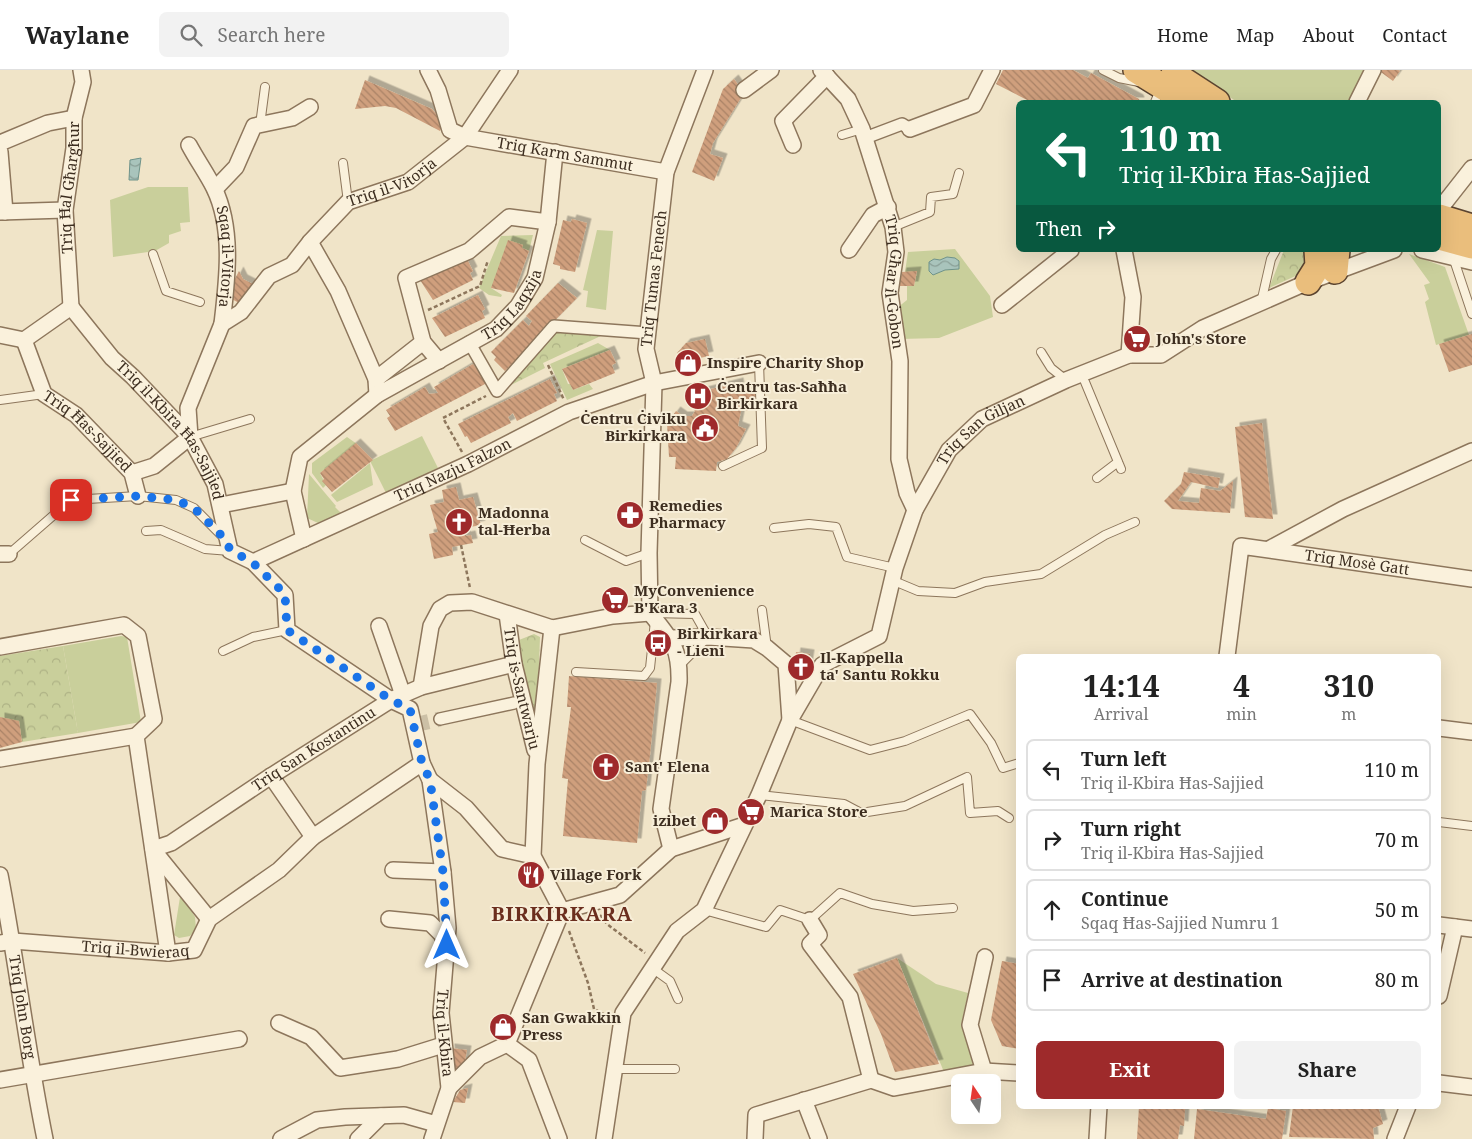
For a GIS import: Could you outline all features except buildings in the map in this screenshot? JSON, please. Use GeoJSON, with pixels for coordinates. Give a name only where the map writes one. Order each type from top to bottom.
{"type":"FeatureCollection","features":[{"type":"Feature","properties":{"kind":"highway"},"geometry":{"type":"LineString","coordinates":[[1136,70],[1185,100]]}},
{"type":"Feature","properties":{"kind":"highway"},"geometry":{"type":"LineString","coordinates":[[1161,86],[1210,100]]}},
{"type":"Feature","properties":{"kind":"highway"},"geometry":{"type":"LineString","coordinates":[[1448,240],[1472,227]]}},
{"type":"Feature","properties":{"kind":"highway"},"geometry":{"type":"LineString","coordinates":[[1308,282],[1318,266],[1317,252]]}},
{"type":"Feature","properties":{"kind":"street","name":"Triq Ħal Għargħur"},"geometry":{"type":"LineString","coordinates":[[70,307],[65,210],[74,148],[74,118],[83,82],[81,70]]}},
{"type":"Feature","properties":{"kind":"street"},"geometry":{"type":"LineString","coordinates":[[428,70],[438,90],[450,130],[465,137]]}},
{"type":"Feature","properties":{"kind":"street","name":"Triq il-Vitorja"},"geometry":{"type":"LineString","coordinates":[[222,324],[241,312],[269,276],[292,265],[310,242],[348,202],[408,182],[465,137],[510,70]]}},
{"type":"Feature","properties":{"kind":"street","name":"Triq Tumas Fenech"},"geometry":{"type":"LineString","coordinates":[[652,616],[649,554],[654,383],[646,349],[666,172],[705,70]]}},
{"type":"Feature","properties":{"kind":"street"},"geometry":{"type":"LineString","coordinates":[[744,90],[771,70]]}},
{"type":"Feature","properties":{"kind":"street"},"geometry":{"type":"LineString","coordinates":[[864,133],[902,124],[910,129],[974,105],[992,70]]}},
{"type":"Feature","properties":{"kind":"street"},"geometry":{"type":"LineString","coordinates":[[1358,100],[1373,70]]}},
{"type":"Feature","properties":{"kind":"street"},"geometry":{"type":"LineString","coordinates":[[794,145],[783,121],[824,73]]}},
{"type":"Feature","properties":{"kind":"street","name":"Triq Għar il-Ġobon"},"geometry":{"type":"LineString","coordinates":[[824,73],[848,99],[864,133],[893,227],[896,252],[890,293],[900,361],[900,459],[906,493],[914,510]]}},
{"type":"Feature","properties":{"kind":"street"},"geometry":{"type":"LineString","coordinates":[[260,125],[292,118],[310,107]]}},
{"type":"Feature","properties":{"kind":"street"},"geometry":{"type":"LineString","coordinates":[[0,143],[48,123],[74,118]]}},
{"type":"Feature","properties":{"kind":"street","name":"Sqaq il-Vitorja"},"geometry":{"type":"LineString","coordinates":[[215,189],[236,167],[254,126],[260,125]]}},
{"type":"Feature","properties":{"kind":"street","name":"Triq Karm Sammut"},"geometry":{"type":"LineString","coordinates":[[465,137],[666,172]]}},
{"type":"Feature","properties":{"kind":"street","name":"Sqaq il-Vitorja"},"geometry":{"type":"LineString","coordinates":[[189,145],[215,189],[223,213],[228,255],[222,324]]}},
{"type":"Feature","properties":{"kind":"street"},"geometry":{"type":"LineString","coordinates":[[0,152],[2,212],[65,210]]}},
{"type":"Feature","properties":{"kind":"street","name":"Triq Laqxija"},"geometry":{"type":"LineString","coordinates":[[304,539],[293,491],[300,457],[376,395],[439,361],[468,342],[496,329],[518,306],[535,278],[548,222],[555,152]]}},
{"type":"Feature","properties":{"kind":"street"},"geometry":{"type":"LineString","coordinates":[[1441,207],[1472,168]]}},
{"type":"Feature","properties":{"kind":"street"},"geometry":{"type":"LineString","coordinates":[[849,250],[873,216],[888,206]]}},
{"type":"Feature","properties":{"kind":"street"},"geometry":{"type":"LineString","coordinates":[[439,361],[423,342],[406,278],[469,251],[509,217],[548,222]]}},
{"type":"Feature","properties":{"kind":"street"},"geometry":{"type":"LineString","coordinates":[[1448,240],[1472,262]]}},
{"type":"Feature","properties":{"kind":"street"},"geometry":{"type":"LineString","coordinates":[[310,242],[338,291],[376,379],[376,395]]}},
{"type":"Feature","properties":{"kind":"street"},"geometry":{"type":"LineString","coordinates":[[1002,305],[1068,252]]}},
{"type":"Feature","properties":{"kind":"street"},"geometry":{"type":"LineString","coordinates":[[1124,252],[1133,297],[1129,355]]}},
{"type":"Feature","properties":{"kind":"street","name":"Triq San Ġiljan"},"geometry":{"type":"LineString","coordinates":[[704,910],[759,795],[790,720],[822,666],[879,636],[914,510],[949,450],[982,419],[1066,380],[1129,355],[1160,355],[1203,328],[1308,282],[1336,261],[1383,252]]}},
{"type":"Feature","properties":{"kind":"street"},"geometry":{"type":"LineString","coordinates":[[0,335],[24,340],[70,307]]}},
{"type":"Feature","properties":{"kind":"street","name":"Triq il-Kbira Ħas-Sajjied"},"geometry":{"type":"LineString","coordinates":[[70,307],[112,358],[133,377],[190,437],[215,484],[228,545]]}},
{"type":"Feature","properties":{"kind":"street"},"geometry":{"type":"LineString","coordinates":[[132,473],[154,466],[190,437],[188,408],[222,324]]}},
{"type":"Feature","properties":{"kind":"street"},"geometry":{"type":"LineString","coordinates":[[468,342],[497,391],[554,326],[648,333]]}},
{"type":"Feature","properties":{"kind":"street","name":"Triq Ħas-Sajjied"},"geometry":{"type":"LineString","coordinates":[[24,340],[44,394],[76,415],[132,473],[138,496]]}},
{"type":"Feature","properties":{"kind":"street"},"geometry":{"type":"LineString","coordinates":[[376,379],[423,342]]}},
{"type":"Feature","properties":{"kind":"street","name":"Triq Nazju Falzon"},"geometry":{"type":"LineString","coordinates":[[252,562],[468,464],[569,412],[654,383],[759,363]]}},
{"type":"Feature","properties":{"kind":"street"},"geometry":{"type":"LineString","coordinates":[[1269,549],[1343,508],[1472,451]]}},
{"type":"Feature","properties":{"kind":"street"},"geometry":{"type":"LineString","coordinates":[[221,505],[293,491]]}},
{"type":"Feature","properties":{"kind":"street"},"geometry":{"type":"LineString","coordinates":[[228,545],[252,562],[285,594],[287,630],[397,698]]}},
{"type":"Feature","properties":{"kind":"street","name":"Triq Mosè Gatt"},"geometry":{"type":"LineString","coordinates":[[1227,654],[1241,546],[1472,579]]}},
{"type":"Feature","properties":{"kind":"street"},"geometry":{"type":"LineString","coordinates":[[421,688],[431,626],[440,608],[450,603],[472,602],[552,628],[613,616],[652,616],[672,638],[680,665],[661,809],[670,848]]}},
{"type":"Feature","properties":{"kind":"street","name":"Triq is-Santwarju"},"geometry":{"type":"LineString","coordinates":[[507,614],[514,664],[537,764]]}},
{"type":"Feature","properties":{"kind":"street"},"geometry":{"type":"LineString","coordinates":[[0,647],[124,625],[138,636],[154,719],[136,736],[0,759]]}},
{"type":"Feature","properties":{"kind":"street"},"geometry":{"type":"LineString","coordinates":[[379,626],[397,698]]}},
{"type":"Feature","properties":{"kind":"street","name":"Triq is-Santwarju"},"geometry":{"type":"LineString","coordinates":[[533,856],[537,764],[552,628]]}},
{"type":"Feature","properties":{"kind":"street"},"geometry":{"type":"LineString","coordinates":[[672,638],[708,637],[754,640],[767,648],[786,664],[790,720]]}},
{"type":"Feature","properties":{"kind":"street","name":"Triq San Kostantinu"},"geometry":{"type":"LineString","coordinates":[[153,849],[171,844],[271,776],[397,698],[421,688],[514,664]]}},
{"type":"Feature","properties":{"kind":"street","name":"Triq il-Kbira"},"geometry":{"type":"LineString","coordinates":[[397,698],[410,709],[422,763],[430,780],[443,872],[447,945],[442,1014],[443,1045],[449,1088],[434,1132]]}},
{"type":"Feature","properties":{"kind":"street"},"geometry":{"type":"LineString","coordinates":[[440,719],[514,703]]}},
{"type":"Feature","properties":{"kind":"street"},"geometry":{"type":"LineString","coordinates":[[1441,728],[1472,732]]}},
{"type":"Feature","properties":{"kind":"street"},"geometry":{"type":"LineString","coordinates":[[136,736],[168,953]]}},
{"type":"Feature","properties":{"kind":"street","name":"Triq il-Bwieraq"},"geometry":{"type":"LineString","coordinates":[[6,942],[168,953],[194,950],[209,919],[279,870],[313,837],[422,763]]}},
{"type":"Feature","properties":{"kind":"street"},"geometry":{"type":"LineString","coordinates":[[271,776],[313,837]]}},
{"type":"Feature","properties":{"kind":"street"},"geometry":{"type":"LineString","coordinates":[[430,780],[466,808],[502,849],[533,856],[562,911]]}},
{"type":"Feature","properties":{"kind":"street"},"geometry":{"type":"LineString","coordinates":[[562,911],[620,895],[670,848],[744,825]]}},
{"type":"Feature","properties":{"kind":"street"},"geometry":{"type":"LineString","coordinates":[[153,849],[209,919]]}},
{"type":"Feature","properties":{"kind":"street"},"geometry":{"type":"LineString","coordinates":[[393,870],[443,872]]}},
{"type":"Feature","properties":{"kind":"street","name":"Triq John Borg"},"geometry":{"type":"LineString","coordinates":[[0,875],[6,942],[45,1139]]}},
{"type":"Feature","properties":{"kind":"street"},"geometry":{"type":"LineString","coordinates":[[604,1139],[623,1013],[654,964],[678,931],[704,910]]}},
{"type":"Feature","properties":{"kind":"street"},"geometry":{"type":"LineString","coordinates":[[449,1088],[480,1056],[507,1044],[562,911]]}},
{"type":"Feature","properties":{"kind":"street"},"geometry":{"type":"LineString","coordinates":[[389,918],[430,922],[441,934],[447,945]]}},
{"type":"Feature","properties":{"kind":"street"},"geometry":{"type":"LineString","coordinates":[[810,920],[819,935],[810,944],[850,997],[871,1080]]}},
{"type":"Feature","properties":{"kind":"street"},"geometry":{"type":"LineString","coordinates":[[1441,925],[1472,929]]}},
{"type":"Feature","properties":{"kind":"street"},"geometry":{"type":"LineString","coordinates":[[1441,987],[1455,927]]}},
{"type":"Feature","properties":{"kind":"street"},"geometry":{"type":"LineString","coordinates":[[984,1071],[970,1025],[985,957]]}},
{"type":"Feature","properties":{"kind":"street"},"geometry":{"type":"LineString","coordinates":[[279,1023],[311,1037],[340,1068],[398,1060],[443,1045]]}},
{"type":"Feature","properties":{"kind":"street"},"geometry":{"type":"LineString","coordinates":[[0,1080],[240,1039]]}},
{"type":"Feature","properties":{"kind":"street"},"geometry":{"type":"LineString","coordinates":[[507,1044],[529,1060],[559,1139]]}},
{"type":"Feature","properties":{"kind":"street"},"geometry":{"type":"LineString","coordinates":[[755,1139],[756,1115],[871,1080],[894,1088],[984,1071],[1016,1072]]}},
{"type":"Feature","properties":{"kind":"street"},"geometry":{"type":"LineString","coordinates":[[1441,1083],[1472,1087]]}},
{"type":"Feature","properties":{"kind":"street"},"geometry":{"type":"LineString","coordinates":[[804,1100],[818,1139]]}},
{"type":"Feature","properties":{"kind":"street"},"geometry":{"type":"LineString","coordinates":[[1097,1139],[1099,1109]]}},
{"type":"Feature","properties":{"kind":"street"},"geometry":{"type":"LineString","coordinates":[[1394,1139],[1407,1109]]}},
{"type":"Feature","properties":{"kind":"street"},"geometry":{"type":"LineString","coordinates":[[281,1139],[317,1120],[381,1116],[404,1115],[434,1132]]}},
{"type":"Feature","properties":{"kind":"street"},"geometry":{"type":"LineString","coordinates":[[358,1139],[381,1116]]}},
{"type":"Feature","properties":{"kind":"lane"},"geometry":{"type":"LineString","coordinates":[[1103,70],[1119,78],[1161,86]]}},
{"type":"Feature","properties":{"kind":"lane","name":"Sqaq il-Vitorja"},"geometry":{"type":"LineString","coordinates":[[260,125],[265,87]]}},
{"type":"Feature","properties":{"kind":"lane"},"geometry":{"type":"LineString","coordinates":[[842,135],[864,133]]}},
{"type":"Feature","properties":{"kind":"lane"},"geometry":{"type":"LineString","coordinates":[[343,163],[348,202]]}},
{"type":"Feature","properties":{"kind":"lane"},"geometry":{"type":"LineString","coordinates":[[893,227],[930,212],[931,197],[953,194],[960,173]]}},
{"type":"Feature","properties":{"kind":"lane"},"geometry":{"type":"LineString","coordinates":[[1448,240],[1472,314]]}},
{"type":"Feature","properties":{"kind":"lane"},"geometry":{"type":"LineString","coordinates":[[1260,304],[1271,259],[1275,252]]}},
{"type":"Feature","properties":{"kind":"lane"},"geometry":{"type":"LineString","coordinates":[[152,254],[166,291],[200,302]]}},
{"type":"Feature","properties":{"kind":"lane"},"geometry":{"type":"LineString","coordinates":[[1041,352],[1051,368],[1066,380]]}},
{"type":"Feature","properties":{"kind":"lane"},"geometry":{"type":"LineString","coordinates":[[723,466],[762,448],[759,363]]}},
{"type":"Feature","properties":{"kind":"lane"},"geometry":{"type":"LineString","coordinates":[[1085,382],[1120,466],[1097,478]]}},
{"type":"Feature","properties":{"kind":"lane"},"geometry":{"type":"LineString","coordinates":[[0,400],[44,394]]}},
{"type":"Feature","properties":{"kind":"lane"},"geometry":{"type":"LineString","coordinates":[[190,437],[250,419]]}},
{"type":"Feature","properties":{"kind":"lane"},"geometry":{"type":"LineString","coordinates":[[5,554],[71,500],[138,496],[176,500],[194,508],[228,545]]}},
{"type":"Feature","properties":{"kind":"lane"},"geometry":{"type":"LineString","coordinates":[[774,528],[809,524],[836,527],[847,557],[895,575],[918,591],[955,593],[985,582],[1041,574],[1105,535],[1135,522]]}},
{"type":"Feature","properties":{"kind":"lane"},"geometry":{"type":"LineString","coordinates":[[146,531],[162,530],[205,549],[228,545]]}},
{"type":"Feature","properties":{"kind":"lane"},"geometry":{"type":"LineString","coordinates":[[584,540],[626,562],[649,554]]}},
{"type":"Feature","properties":{"kind":"lane"},"geometry":{"type":"LineString","coordinates":[[762,610],[767,648]]}},
{"type":"Feature","properties":{"kind":"lane"},"geometry":{"type":"LineString","coordinates":[[576,672],[644,676],[650,668],[652,616],[695,614],[708,637],[680,665]]}},
{"type":"Feature","properties":{"kind":"lane"},"geometry":{"type":"LineString","coordinates":[[224,651],[254,637],[287,630]]}},
{"type":"Feature","properties":{"kind":"lane"},"geometry":{"type":"LineString","coordinates":[[790,720],[870,750],[905,741],[970,714],[991,743],[1003,768],[1016,765]]}},
{"type":"Feature","properties":{"kind":"lane"},"geometry":{"type":"LineString","coordinates":[[759,795],[844,804],[861,813],[905,806],[967,778],[970,813],[998,811],[1009,818]]}},
{"type":"Feature","properties":{"kind":"lane"},"geometry":{"type":"LineString","coordinates":[[1441,822],[1472,826]]}},
{"type":"Feature","properties":{"kind":"lane"},"geometry":{"type":"LineString","coordinates":[[704,910],[766,927],[780,910],[810,920],[840,893],[872,904],[913,911],[953,908]]}},
{"type":"Feature","properties":{"kind":"lane"},"geometry":{"type":"LineString","coordinates":[[654,964],[670,981],[678,999]]}},
{"type":"Feature","properties":{"kind":"lane"},"geometry":{"type":"LineString","coordinates":[[616,1069],[675,1069]]}},
{"type":"Feature","properties":{"kind":"path"},"geometry":{"type":"LineString","coordinates":[[416,316],[480,286],[488,260]]}},
{"type":"Feature","properties":{"kind":"path"},"geometry":{"type":"LineString","coordinates":[[548,364],[569,412]]}},
{"type":"Feature","properties":{"kind":"path"},"geometry":{"type":"LineString","coordinates":[[468,464],[443,418],[497,391]]}},
{"type":"Feature","properties":{"kind":"path"},"geometry":{"type":"LineString","coordinates":[[461,545],[472,602]]}},
{"type":"Feature","properties":{"kind":"path"},"geometry":{"type":"LineString","coordinates":[[591,904],[607,924],[654,964]]}},
{"type":"Feature","properties":{"kind":"path"},"geometry":{"type":"LineString","coordinates":[[562,911],[582,965],[594,1009],[598,1013],[622,1021]]}},
{"type":"Feature","properties":{"kind":"green space"},"geometry":{"type":"Polygon","coordinates":[[[1190,70],[1368,70],[1351,100],[1234,100],[1190,70]]]}},
{"type":"Feature","properties":{"kind":"green space"},"geometry":{"type":"Polygon","coordinates":[[[148,187],[188,187],[190,222],[180,223],[181,231],[169,235],[169,243],[155,251],[113,257],[110,200],[148,187]]]}},
{"type":"Feature","properties":{"kind":"green space"},"geometry":{"type":"Polygon","coordinates":[[[597,230],[613,231],[606,310],[586,307],[588,291],[583,290],[597,230]]]}},
{"type":"Feature","properties":{"kind":"green space"},"geometry":{"type":"Polygon","coordinates":[[[533,235],[529,251],[522,248],[491,288],[502,295],[501,297],[489,295],[479,288],[501,236],[533,235]]]}},
{"type":"Feature","properties":{"kind":"green space"},"geometry":{"type":"Polygon","coordinates":[[[955,249],[990,296],[993,317],[939,338],[901,339],[897,308],[907,300],[907,286],[914,286],[917,272],[905,272],[908,252],[955,249]]]}},
{"type":"Feature","properties":{"kind":"green space"},"geometry":{"type":"Polygon","coordinates":[[[1283,252],[1305,252],[1305,262],[1300,274],[1269,288],[1283,252]]]}},
{"type":"Feature","properties":{"kind":"green space"},"geometry":{"type":"Polygon","coordinates":[[[1409,254],[1445,267],[1469,335],[1436,345],[1425,302],[1429,299],[1424,285],[1430,283],[1409,254]]]}},
{"type":"Feature","properties":{"kind":"green space"},"geometry":{"type":"Polygon","coordinates":[[[556,330],[605,334],[543,363],[545,368],[507,387],[556,330]]]}},
{"type":"Feature","properties":{"kind":"green space"},"geometry":{"type":"Polygon","coordinates":[[[598,343],[610,350],[562,369],[568,384],[570,384],[573,390],[589,384],[593,389],[567,400],[550,364],[598,343]]]}},
{"type":"Feature","properties":{"kind":"green space"},"geometry":{"type":"Polygon","coordinates":[[[422,436],[438,468],[386,493],[370,461],[422,436]]]}},
{"type":"Feature","properties":{"kind":"green space"},"geometry":{"type":"Polygon","coordinates":[[[347,437],[357,444],[320,473],[326,485],[323,488],[312,473],[312,463],[347,437]]]}},
{"type":"Feature","properties":{"kind":"green space"},"geometry":{"type":"Polygon","coordinates":[[[370,463],[373,485],[337,502],[331,495],[370,463]]]}},
{"type":"Feature","properties":{"kind":"green space"},"geometry":{"type":"Polygon","coordinates":[[[309,474],[341,513],[318,523],[307,518],[309,474]]]}},
{"type":"Feature","properties":{"kind":"green space"},"geometry":{"type":"Polygon","coordinates":[[[534,634],[540,637],[537,719],[533,720],[522,676],[519,640],[534,634]]]}},
{"type":"Feature","properties":{"kind":"green space"},"geometry":{"type":"Polygon","coordinates":[[[121,636],[127,637],[141,722],[78,733],[63,646],[121,636]]]}},
{"type":"Feature","properties":{"kind":"green space"},"geometry":{"type":"Polygon","coordinates":[[[63,646],[78,733],[22,742],[19,722],[0,717],[0,656],[63,646]]]}},
{"type":"Feature","properties":{"kind":"green space"},"geometry":{"type":"Polygon","coordinates":[[[170,876],[195,917],[196,929],[190,936],[179,938],[174,935],[180,897],[165,878],[170,876]]]}},
{"type":"Feature","properties":{"kind":"green space"},"geometry":{"type":"Polygon","coordinates":[[[897,958],[936,984],[968,993],[961,1025],[975,1064],[944,1072],[897,958]]]}},
{"type":"Feature","properties":{"kind":"water"},"geometry":{"type":"Polygon","coordinates":[[[141,158],[138,180],[129,180],[130,160],[141,158]]]}},
{"type":"Feature","properties":{"kind":"water"},"geometry":{"type":"Polygon","coordinates":[[[947,257],[955,258],[959,261],[959,269],[945,270],[933,275],[929,271],[929,262],[934,259],[940,260],[947,257]]]}},
{"type":"Feature","properties":{"kind":"tunnel"},"geometry":{"type":"LineString","coordinates":[[414,725],[440,719]]}},
{"type":"Feature","properties":{"kind":"place","name":"John's Store"},"geometry":{"type":"Point","coordinates":[1137,339]}},
{"type":"Feature","properties":{"kind":"place","name":"Inspire Charity Shop"},"geometry":{"type":"Point","coordinates":[688,363]}},
{"type":"Feature","properties":{"kind":"place","name":"Ċentru tas-Saħħa Birkirkara"},"geometry":{"type":"Point","coordinates":[698,396]}},
{"type":"Feature","properties":{"kind":"place","name":"Ċentru Ċiviku Birkirkara"},"geometry":{"type":"Point","coordinates":[705,428]}},
{"type":"Feature","properties":{"kind":"place","name":"Remedies Pharmacy"},"geometry":{"type":"Point","coordinates":[630,515]}},
{"type":"Feature","properties":{"kind":"place","name":"Madonna tal-Ħerba"},"geometry":{"type":"Point","coordinates":[459,522]}},
{"type":"Feature","properties":{"kind":"place","name":"MyConvenience B'Kara 3"},"geometry":{"type":"Point","coordinates":[615,600]}},
{"type":"Feature","properties":{"kind":"place","name":"Birkirkara - Lieni"},"geometry":{"type":"Point","coordinates":[658,643]}},
{"type":"Feature","properties":{"kind":"place","name":"Il-Kappella ta' Santu Rokku"},"geometry":{"type":"Point","coordinates":[801,667]}},
{"type":"Feature","properties":{"kind":"place","name":"Sant' Elena"},"geometry":{"type":"Point","coordinates":[606,767]}},
{"type":"Feature","properties":{"kind":"place","name":"Marica Store"},"geometry":{"type":"Point","coordinates":[751,812]}},
{"type":"Feature","properties":{"kind":"place","name":"izibet"},"geometry":{"type":"Point","coordinates":[715,821]}},
{"type":"Feature","properties":{"kind":"place","name":"Village Fork"},"geometry":{"type":"Point","coordinates":[531,875]}},
{"type":"Feature","properties":{"kind":"place","name":"San Gwakkin Press"},"geometry":{"type":"Point","coordinates":[503,1027]}},
{"type":"Feature","properties":{"kind":"district","name":"BIRKIRKARA"},"geometry":{"type":"Point","coordinates":[562,914]}},
{"type":"Feature","properties":{"kind":"route"},"geometry":{"type":"LineString","coordinates":[[71,500],[138,496],[176,500],[194,508],[226,540],[230,550],[252,562],[285,594],[287,630],[391,700],[410,709],[422,763],[430,780],[443,872],[448,928],[447,945]]}}]}
